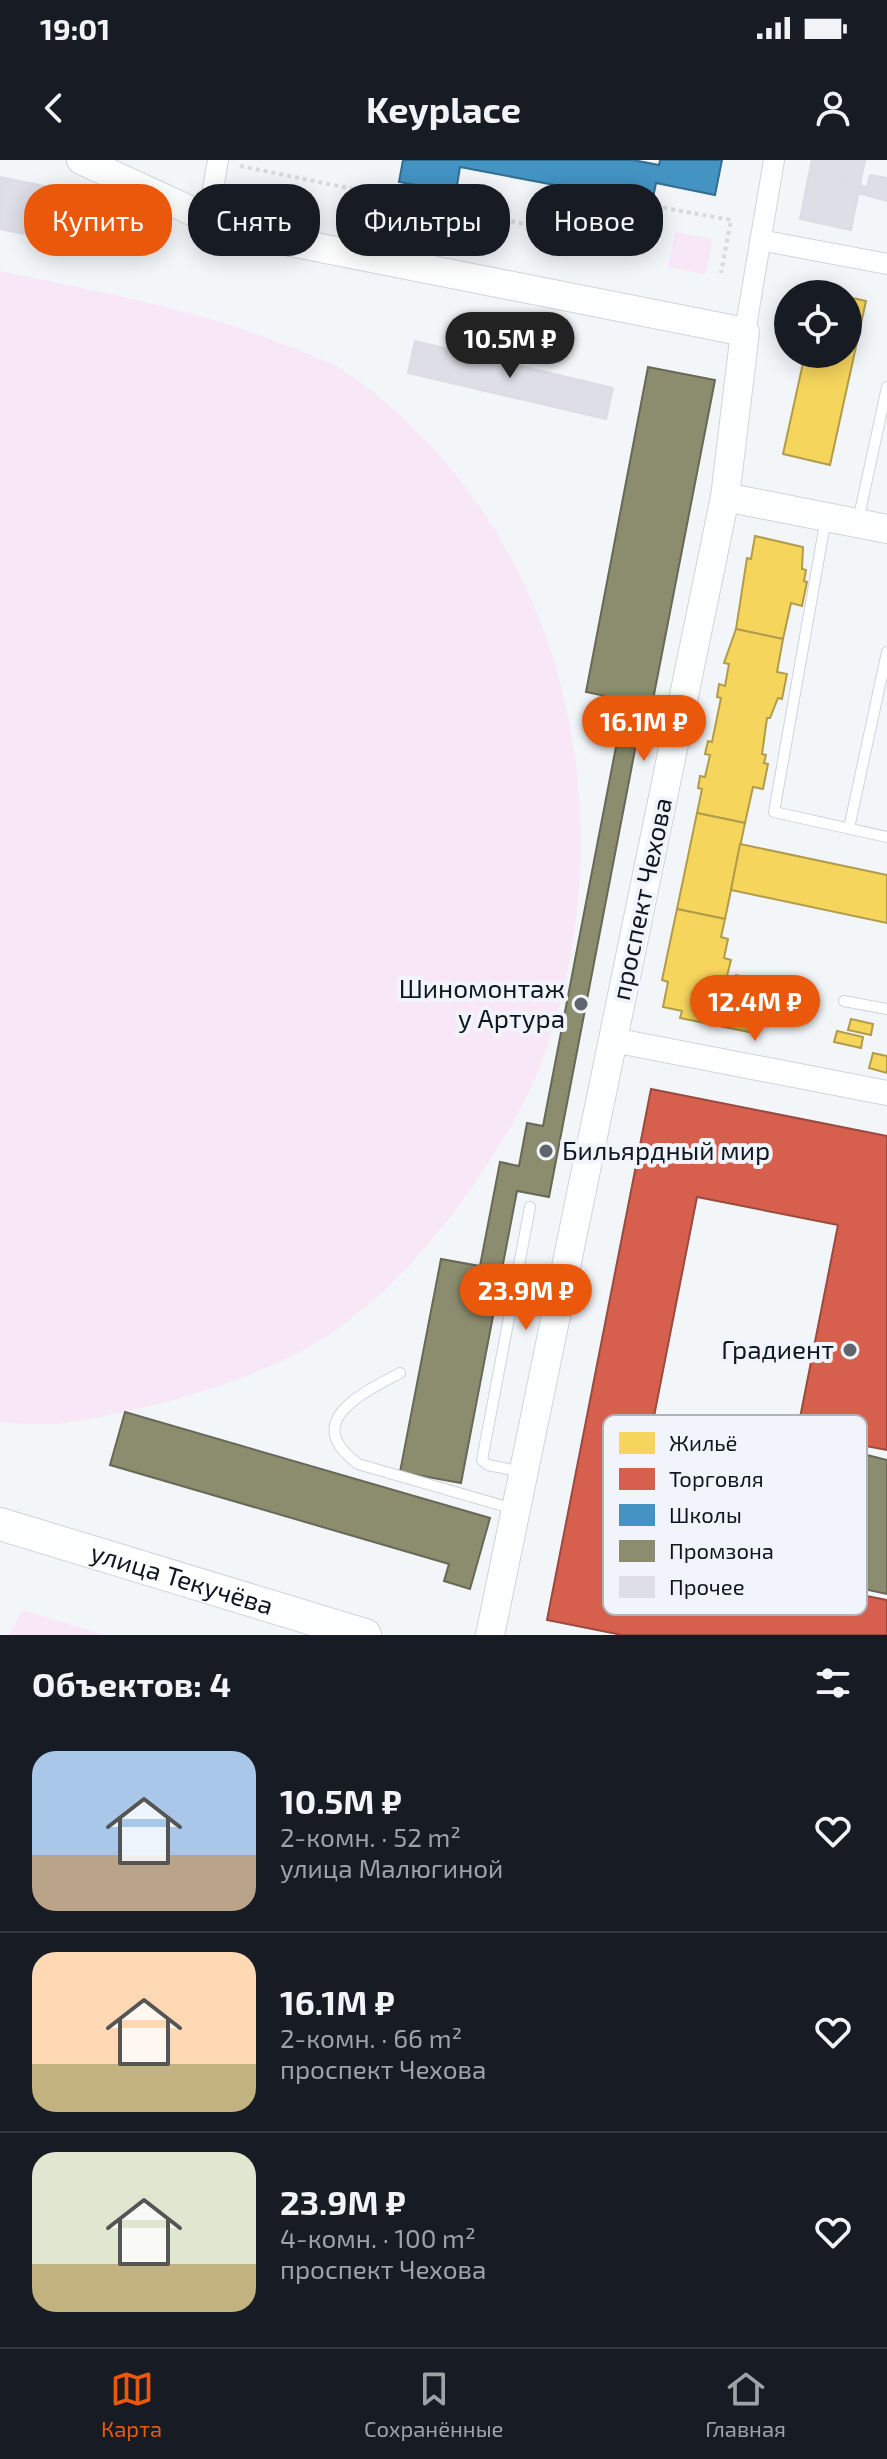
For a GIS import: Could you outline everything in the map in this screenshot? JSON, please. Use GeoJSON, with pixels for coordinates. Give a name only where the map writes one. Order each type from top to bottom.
{"type":"FeatureCollection","features":[{"type":"Feature","properties":{"kind":"main road"},"geometry":{"type":"LineString","coordinates":[[81,160],[188,209]]}},
{"type":"Feature","properties":{"kind":"main road"},"geometry":{"type":"LineString","coordinates":[[320,248],[745,332]]}},
{"type":"Feature","properties":{"kind":"main road","name":"проспект Чехова"},"geometry":{"type":"LineString","coordinates":[[490,1635],[725,497],[745,332]]}},
{"type":"Feature","properties":{"kind":"main road"},"geometry":{"type":"LineString","coordinates":[[725,497],[887,529]]}},
{"type":"Feature","properties":{"kind":"main road","name":"улица Текучёва"},"geometry":{"type":"LineString","coordinates":[[0,1525],[365,1635]]}},
{"type":"Feature","properties":{"kind":"street","name":"проспект Чехова"},"geometry":{"type":"LineString","coordinates":[[745,332],[774,160]]}},
{"type":"Feature","properties":{"kind":"street"},"geometry":{"type":"LineString","coordinates":[[218,184],[225,162]]}},
{"type":"Feature","properties":{"kind":"street"},"geometry":{"type":"LineString","coordinates":[[760,240],[887,264]]}},
{"type":"Feature","properties":{"kind":"street"},"geometry":{"type":"LineString","coordinates":[[613,1040],[887,1093]]}},
{"type":"Feature","properties":{"kind":"lane"},"geometry":{"type":"LineString","coordinates":[[857,523],[887,387]]}},
{"type":"Feature","properties":{"kind":"lane"},"geometry":{"type":"LineString","coordinates":[[826,517],[774,812],[887,837]]}},
{"type":"Feature","properties":{"kind":"lane"},"geometry":{"type":"LineString","coordinates":[[849,828],[887,652]]}},
{"type":"Feature","properties":{"kind":"lane"},"geometry":{"type":"LineString","coordinates":[[844,1001],[887,1009]]}},
{"type":"Feature","properties":{"kind":"lane"},"geometry":{"type":"LineString","coordinates":[[523,1472],[488,1465],[482,1460],[530,1207]]}},
{"type":"Feature","properties":{"kind":"lane"},"geometry":{"type":"LineString","coordinates":[[400,1373],[347,1402],[338,1415],[335,1429],[345,1454],[358,1464],[516,1509]]}},
{"type":"Feature","properties":{"kind":"path"},"geometry":{"type":"LineString","coordinates":[[225,162],[336,185]]}},
{"type":"Feature","properties":{"kind":"path"},"geometry":{"type":"LineString","coordinates":[[510,221],[646,249],[651,244],[660,209],[731,220],[721,273]]}},
{"type":"Feature","properties":{"kind":"shaded area"},"geometry":{"type":"Polygon","coordinates":[[[675,232],[713,239],[706,274],[668,267],[675,232]]]}},
{"type":"Feature","properties":{"kind":"shaded area"},"geometry":{"type":"Polygon","coordinates":[[[0,271],[185,312],[258,334],[332,363],[419,434],[480,508],[527,590],[559,679],[577,773],[580,868],[569,965],[543,1059],[529,1093],[502,1141],[443,1226],[395,1280],[340,1327],[311,1346],[208,1390],[134,1410],[49,1424],[0,1422],[0,271]]]}},
{"type":"Feature","properties":{"kind":"shaded area"},"geometry":{"type":"Polygon","coordinates":[[[22,1610],[105,1635],[9,1635],[22,1610]]]}},
{"type":"Feature","properties":{"kind":"building: Жильё"},"geometry":{"type":"Polygon","coordinates":[[[802,368],[851,368],[830,465],[783,454],[802,368]]]}},
{"type":"Feature","properties":{"kind":"building: Жильё"},"geometry":{"type":"Polygon","coordinates":[[[755,536],[803,547],[802,569],[806,570],[804,581],[807,582],[802,606],[791,603],[783,639],[736,629],[747,558],[751,559],[755,536]]]}},
{"type":"Feature","properties":{"kind":"building: Жильё"},"geometry":{"type":"Polygon","coordinates":[[[736,629],[783,639],[777,672],[787,674],[782,699],[778,698],[770,718],[767,718],[762,754],[766,755],[764,763],[768,764],[763,789],[753,787],[745,823],[697,813],[702,789],[698,788],[700,776],[705,777],[710,755],[705,754],[708,741],[712,742],[721,698],[717,697],[719,684],[725,686],[729,664],[724,663],[736,629]]]}},
{"type":"Feature","properties":{"kind":"building: Жильё"},"geometry":{"type":"Polygon","coordinates":[[[697,813],[745,823],[725,919],[677,909],[697,813]]]}},
{"type":"Feature","properties":{"kind":"building: Жильё"},"geometry":{"type":"Polygon","coordinates":[[[740,844],[887,875],[887,923],[731,890],[740,844]]]}},
{"type":"Feature","properties":{"kind":"building: Жильё"},"geometry":{"type":"Polygon","coordinates":[[[677,909],[725,919],[721,937],[728,939],[724,958],[731,960],[726,980],[735,982],[736,975],[751,979],[749,989],[763,992],[754,1033],[680,1018],[682,1011],[663,1007],[668,982],[662,980],[677,909]]]}},
{"type":"Feature","properties":{"kind":"building: Жильё"},"geometry":{"type":"Polygon","coordinates":[[[851,1019],[873,1024],[871,1035],[848,1030],[851,1019]]]}},
{"type":"Feature","properties":{"kind":"building: Жильё"},"geometry":{"type":"Polygon","coordinates":[[[837,1031],[863,1037],[861,1048],[834,1042],[837,1031]]]}},
{"type":"Feature","properties":{"kind":"building: Жильё"},"geometry":{"type":"Polygon","coordinates":[[[873,1053],[887,1056],[887,1073],[869,1068],[873,1053]]]}},
{"type":"Feature","properties":{"kind":"building: Торговля","name":"Градиент"},"geometry":{"type":"Polygon","coordinates":[[[651,1089],[887,1136],[887,1450],[867,1446],[867,1415],[801,1415],[838,1225],[697,1197],[654,1415],[603,1415],[603,1615],[867,1615],[867,1596],[887,1600],[887,1635],[622,1635],[547,1620],[651,1089]]]}},
{"type":"Feature","properties":{"kind":"building: Школы"},"geometry":{"type":"Polygon","coordinates":[[[403,160],[633,160],[659,165],[660,160],[722,160],[715,195],[656,183],[550,184],[460,167],[457,184],[399,182],[403,160]]]}},
{"type":"Feature","properties":{"kind":"building: Промзона"},"geometry":{"type":"Polygon","coordinates":[[[648,367],[715,380],[652,705],[644,703],[549,1197],[517,1191],[461,1483],[400,1472],[441,1259],[480,1266],[500,1162],[519,1166],[527,1123],[543,1126],[625,700],[586,692],[648,367]]]}},
{"type":"Feature","properties":{"kind":"building: Промзона"},"geometry":{"type":"Polygon","coordinates":[[[125,1412],[490,1518],[470,1589],[444,1581],[449,1564],[110,1465],[125,1412]]]}},
{"type":"Feature","properties":{"kind":"building: Промзона"},"geometry":{"type":"Polygon","coordinates":[[[867,1455],[887,1460],[887,1594],[867,1590],[867,1455]]]}},
{"type":"Feature","properties":{"kind":"building: Прочее"},"geometry":{"type":"Polygon","coordinates":[[[812,160],[865,160],[860,185],[809,174],[812,160]]]}},
{"type":"Feature","properties":{"kind":"building: Прочее"},"geometry":{"type":"Polygon","coordinates":[[[809,174],[860,185],[851,230],[800,219],[809,174]]]}},
{"type":"Feature","properties":{"kind":"building: Прочее"},"geometry":{"type":"Polygon","coordinates":[[[870,175],[887,178],[887,201],[858,193],[860,185],[867,187],[870,175]]]}},
{"type":"Feature","properties":{"kind":"building: Прочее"},"geometry":{"type":"Polygon","coordinates":[[[0,177],[34,184],[24,184],[24,234],[0,229],[0,177]]]}},
{"type":"Feature","properties":{"kind":"building: Прочее"},"geometry":{"type":"Polygon","coordinates":[[[415,341],[613,388],[606,419],[408,373],[415,341]]]}},
{"type":"Feature","properties":{"kind":"place","name":"Шиномонтаж у Артура"},"geometry":{"type":"Point","coordinates":[581,1004]}},
{"type":"Feature","properties":{"kind":"place","name":"Бильярдный мир"},"geometry":{"type":"Point","coordinates":[546,1151]}},
{"type":"Feature","properties":{"kind":"place","name":"Градиент"},"geometry":{"type":"Point","coordinates":[850,1350]}}]}
